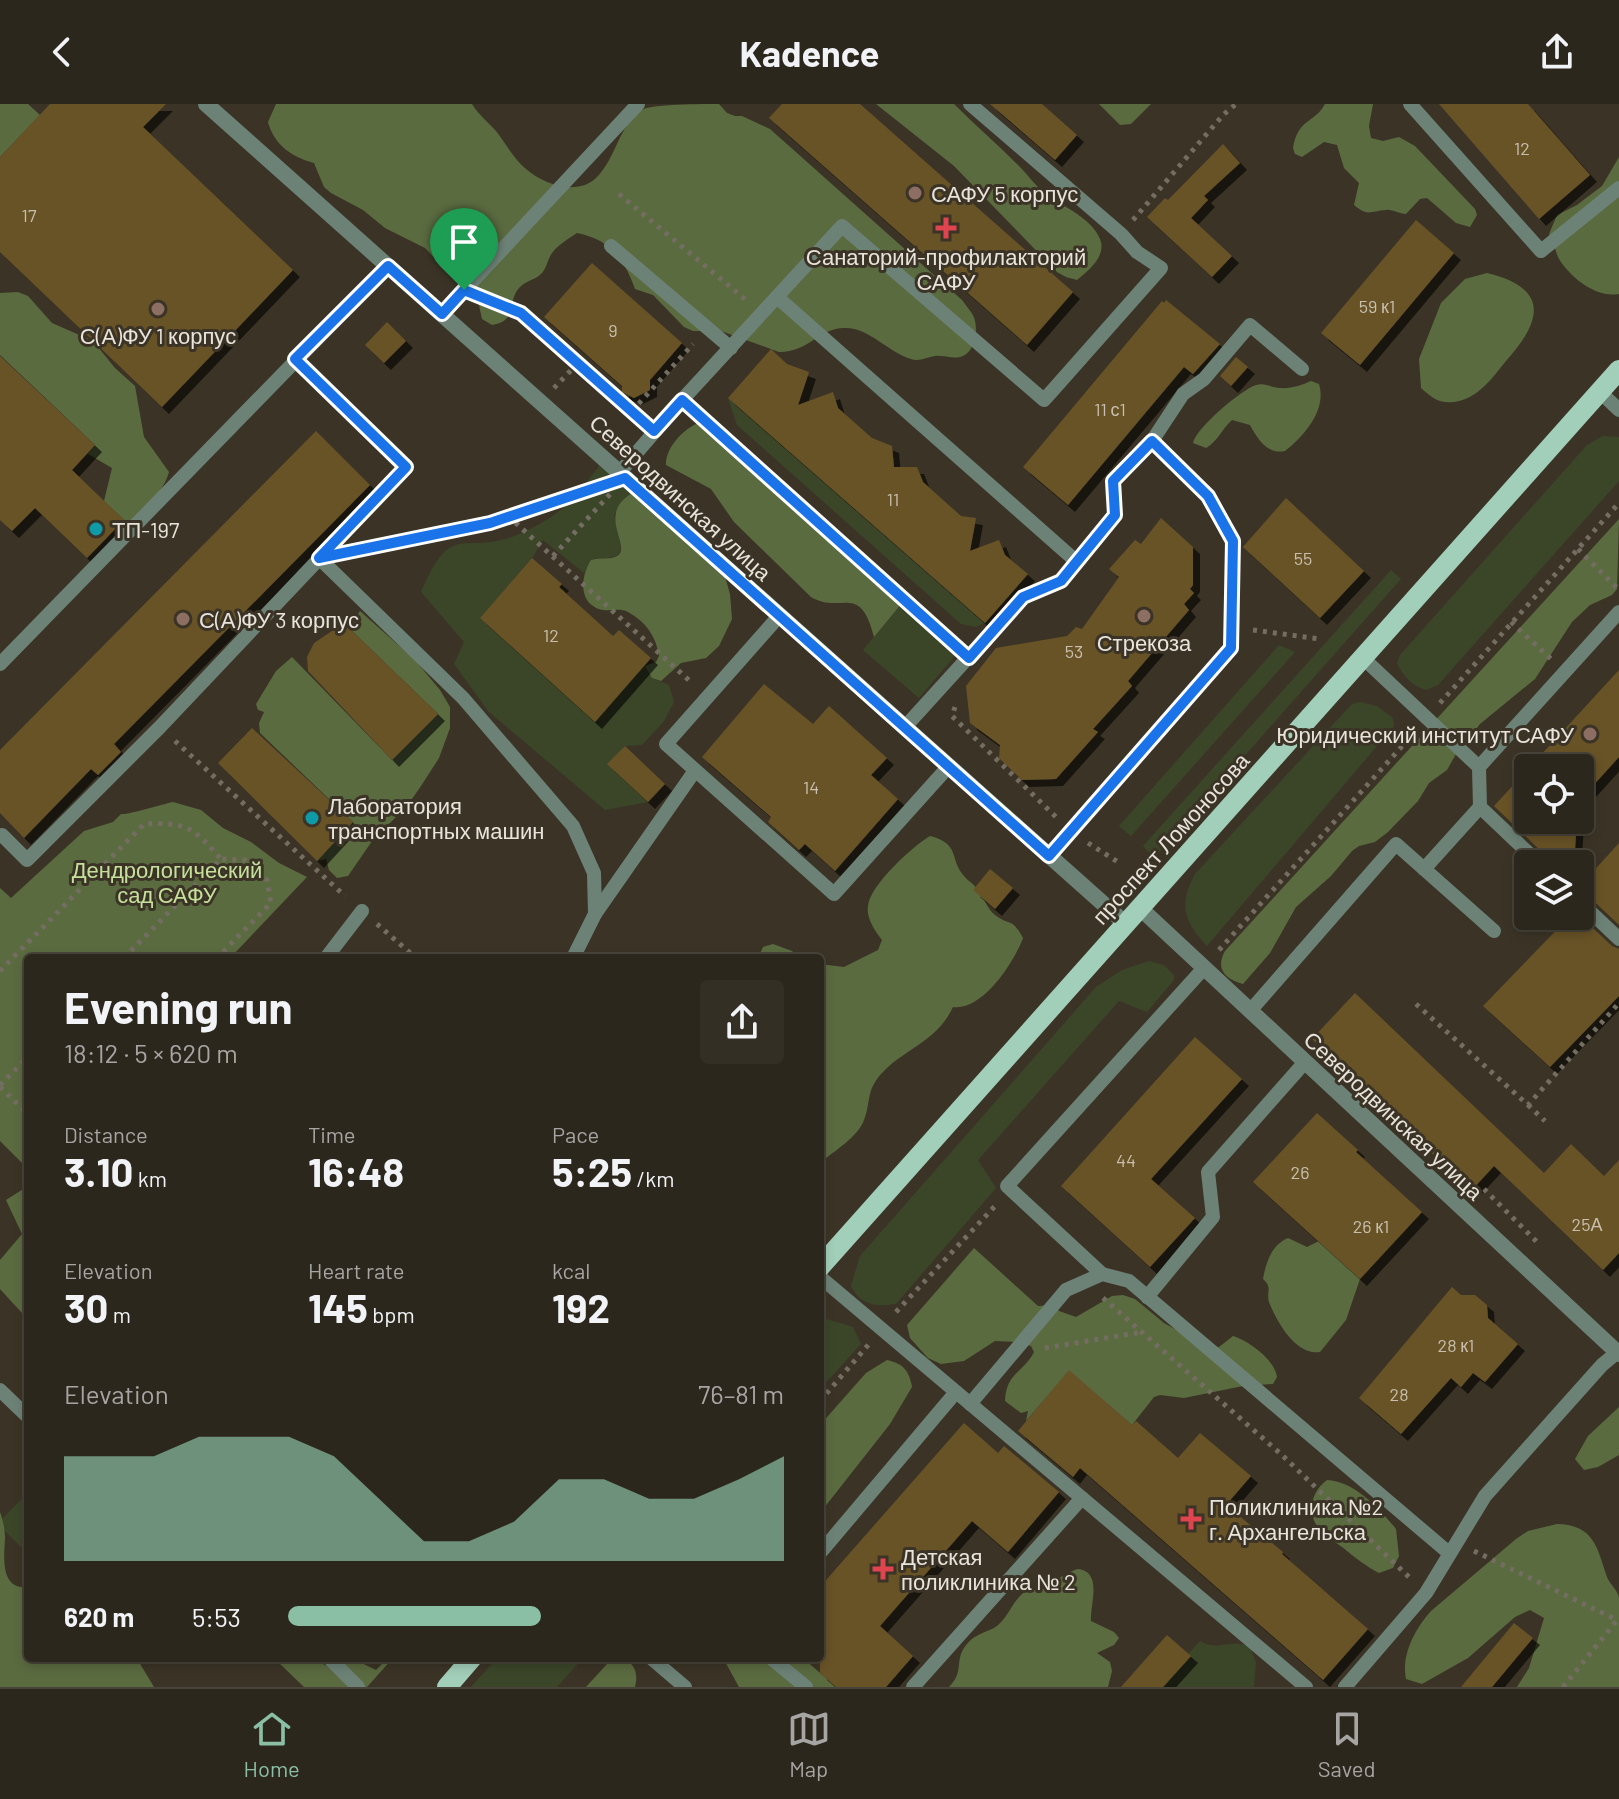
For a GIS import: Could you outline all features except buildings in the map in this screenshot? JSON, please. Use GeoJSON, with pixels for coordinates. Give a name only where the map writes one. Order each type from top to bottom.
{"type":"FeatureCollection","features":[{"type":"Feature","properties":{"kind":"main road","name":"проспект Ломоносова"},"geometry":{"type":"LineString","coordinates":[[824,1263],[1619,370]]}},
{"type":"Feature","properties":{"kind":"main road"},"geometry":{"type":"LineString","coordinates":[[447,1687],[469,1662]]}},
{"type":"Feature","properties":{"kind":"street","name":"Северодвинская улица"},"geometry":{"type":"LineString","coordinates":[[206,104],[1049,856],[1204,968],[1618,1352]]}},
{"type":"Feature","properties":{"kind":"lane"},"geometry":{"type":"LineString","coordinates":[[442,314],[638,104]]}},
{"type":"Feature","properties":{"kind":"lane"},"geometry":{"type":"LineString","coordinates":[[622,475],[654,431],[842,226],[1044,400],[1161,268],[1137,252],[1121,234],[970,104]]}},
{"type":"Feature","properties":{"kind":"lane"},"geometry":{"type":"LineString","coordinates":[[1410,104],[1541,251],[1619,188]]}},
{"type":"Feature","properties":{"kind":"lane"},"geometry":{"type":"LineString","coordinates":[[611,246],[731,348]]}},
{"type":"Feature","properties":{"kind":"lane"},"geometry":{"type":"LineString","coordinates":[[0,664],[388,266]]}},
{"type":"Feature","properties":{"kind":"lane"},"geometry":{"type":"LineString","coordinates":[[777,297],[1077,562]]}},
{"type":"Feature","properties":{"kind":"lane"},"geometry":{"type":"LineString","coordinates":[[905,727],[1023,597],[1061,581],[1115,515],[1113,481],[1152,441],[1183,394],[1204,379],[1250,325],[1302,369]]}},
{"type":"Feature","properties":{"kind":"lane"},"geometry":{"type":"LineString","coordinates":[[2,835],[27,860],[160,727],[406,467],[295,359]]}},
{"type":"Feature","properties":{"kind":"lane"},"geometry":{"type":"LineString","coordinates":[[1600,392],[1619,410]]}},
{"type":"Feature","properties":{"kind":"lane"},"geometry":{"type":"LineString","coordinates":[[1049,856],[1231,648],[1233,541],[1208,496],[1152,441]]}},
{"type":"Feature","properties":{"kind":"lane"},"geometry":{"type":"LineString","coordinates":[[319,558],[463,698],[573,826],[594,873],[595,914]]}},
{"type":"Feature","properties":{"kind":"lane"},"geometry":{"type":"LineString","coordinates":[[1424,869],[1480,807],[1479,767],[1619,612]]}},
{"type":"Feature","properties":{"kind":"lane"},"geometry":{"type":"LineString","coordinates":[[780,615],[666,744],[694,772],[834,894],[949,766]]}},
{"type":"Feature","properties":{"kind":"lane"},"geometry":{"type":"LineString","coordinates":[[1363,658],[1479,767]]}},
{"type":"Feature","properties":{"kind":"lane"},"geometry":{"type":"LineString","coordinates":[[575,954],[595,914],[694,772]]}},
{"type":"Feature","properties":{"kind":"lane"},"geometry":{"type":"LineString","coordinates":[[1480,807],[1525,850]]}},
{"type":"Feature","properties":{"kind":"lane"},"geometry":{"type":"LineString","coordinates":[[1250,1011],[1396,844],[1494,931]]}},
{"type":"Feature","properties":{"kind":"lane"},"geometry":{"type":"LineString","coordinates":[[329,954],[362,911]]}},
{"type":"Feature","properties":{"kind":"lane"},"geometry":{"type":"LineString","coordinates":[[1594,915],[1619,939]]}},
{"type":"Feature","properties":{"kind":"lane"},"geometry":{"type":"LineString","coordinates":[[1204,968],[1007,1186],[1102,1274],[1129,1281],[1452,1548]]}},
{"type":"Feature","properties":{"kind":"lane"},"geometry":{"type":"LineString","coordinates":[[1147,1297],[1213,1217],[1208,1172],[1305,1062]]}},
{"type":"Feature","properties":{"kind":"lane"},"geometry":{"type":"LineString","coordinates":[[970,1404],[1066,1290],[1102,1274]]}},
{"type":"Feature","properties":{"kind":"lane"},"geometry":{"type":"LineString","coordinates":[[824,1280],[1299,1685]]}},
{"type":"Feature","properties":{"kind":"lane"},"geometry":{"type":"LineString","coordinates":[[1345,1687],[1426,1593],[1485,1496],[1602,1365],[1618,1352]]}},
{"type":"Feature","properties":{"kind":"lane"},"geometry":{"type":"LineString","coordinates":[[0,1390],[24,1413]]}},
{"type":"Feature","properties":{"kind":"lane"},"geometry":{"type":"LineString","coordinates":[[824,1548],[956,1392]]}},
{"type":"Feature","properties":{"kind":"lane"},"geometry":{"type":"LineString","coordinates":[[913,1687],[1082,1498]]}},
{"type":"Feature","properties":{"kind":"lane"},"geometry":{"type":"LineString","coordinates":[[333,1662],[358,1687]]}},
{"type":"Feature","properties":{"kind":"lane"},"geometry":{"type":"LineString","coordinates":[[656,1662],[683,1686]]}},
{"type":"Feature","properties":{"kind":"lane"},"geometry":{"type":"LineString","coordinates":[[776,1662],[806,1687]]}},
{"type":"Feature","properties":{"kind":"path"},"geometry":{"type":"LineString","coordinates":[[1121,234],[1223,115],[1236,104]]}},
{"type":"Feature","properties":{"kind":"path"},"geometry":{"type":"LineString","coordinates":[[619,194],[762,314]]}},
{"type":"Feature","properties":{"kind":"path"},"geometry":{"type":"LineString","coordinates":[[464,290],[521,313],[654,431]]}},
{"type":"Feature","properties":{"kind":"path"},"geometry":{"type":"LineString","coordinates":[[632,411],[707,328]]}},
{"type":"Feature","properties":{"kind":"path"},"geometry":{"type":"LineString","coordinates":[[541,402],[578,363]]}},
{"type":"Feature","properties":{"kind":"path"},"geometry":{"type":"LineString","coordinates":[[682,400],[969,658]]}},
{"type":"Feature","properties":{"kind":"path"},"geometry":{"type":"LineString","coordinates":[[319,558],[490,523],[622,475]]}},
{"type":"Feature","properties":{"kind":"path"},"geometry":{"type":"LineString","coordinates":[[553,556],[622,475]]}},
{"type":"Feature","properties":{"kind":"path"},"geometry":{"type":"LineString","coordinates":[[508,516],[708,697]]}},
{"type":"Feature","properties":{"kind":"path"},"geometry":{"type":"LineString","coordinates":[[1578,549],[1619,590]]}},
{"type":"Feature","properties":{"kind":"path"},"geometry":{"type":"LineString","coordinates":[[1511,622],[1564,671]]}},
{"type":"Feature","properties":{"kind":"path"},"geometry":{"type":"LineString","coordinates":[[1232,627],[1320,639]]}},
{"type":"Feature","properties":{"kind":"path"},"geometry":{"type":"LineString","coordinates":[[957,702],[952,716],[1070,831],[1118,862]]}},
{"type":"Feature","properties":{"kind":"path"},"geometry":{"type":"LineString","coordinates":[[160,727],[411,954]]}},
{"type":"Feature","properties":{"kind":"path"},"geometry":{"type":"LineString","coordinates":[[0,971],[144,824],[169,823],[197,831],[221,859],[245,860],[267,880],[271,903],[221,954]]}},
{"type":"Feature","properties":{"kind":"path"},"geometry":{"type":"LineString","coordinates":[[128,954],[221,859]]}},
{"type":"Feature","properties":{"kind":"path"},"geometry":{"type":"LineString","coordinates":[[1528,1105],[1619,1003]]}},
{"type":"Feature","properties":{"kind":"path"},"geometry":{"type":"LineString","coordinates":[[1416,1004],[1545,1121]]}},
{"type":"Feature","properties":{"kind":"path"},"geometry":{"type":"LineString","coordinates":[[24,1061],[0,1086],[24,1110]]}},
{"type":"Feature","properties":{"kind":"path"},"geometry":{"type":"LineString","coordinates":[[1084,1282],[1282,1455],[1426,1593]]}},
{"type":"Feature","properties":{"kind":"path"},"geometry":{"type":"LineString","coordinates":[[1013,1353],[1143,1332]]}},
{"type":"Feature","properties":{"kind":"path"},"geometry":{"type":"LineString","coordinates":[[1452,1548],[1618,1619],[1563,1687]]}},
{"type":"Feature","properties":{"kind":"green space"},"geometry":{"type":"Polygon","coordinates":[[[0,104],[28,104],[40,115],[0,157],[0,104]]]}},
{"type":"Feature","properties":{"kind":"green space"},"geometry":{"type":"Polygon","coordinates":[[[276,104],[472,104],[533,175],[552,184],[572,187],[581,186],[598,176],[628,124],[641,110],[666,105],[719,104],[727,113],[742,116],[770,129],[962,300],[974,318],[974,342],[969,352],[960,357],[935,356],[917,360],[903,356],[854,329],[828,331],[799,348],[779,352],[721,331],[693,331],[684,327],[653,295],[635,289],[626,268],[607,245],[577,233],[554,250],[540,275],[519,288],[506,319],[492,325],[482,319],[476,291],[471,285],[448,272],[425,248],[385,228],[363,210],[331,193],[324,187],[314,163],[291,153],[279,143],[268,122],[276,104]]]}},
{"type":"Feature","properties":{"kind":"green space"},"geometry":{"type":"Polygon","coordinates":[[[876,104],[954,104],[1043,192],[1092,227],[1100,239],[1099,257],[1077,280],[1057,272],[954,166],[876,104]]]}},
{"type":"Feature","properties":{"kind":"green space"},"geometry":{"type":"Polygon","coordinates":[[[1099,104],[1151,104],[1131,124],[1120,125],[1099,104]]]}},
{"type":"Feature","properties":{"kind":"green space"},"geometry":{"type":"Polygon","coordinates":[[[1325,104],[1373,104],[1369,126],[1371,138],[1383,141],[1399,137],[1415,146],[1475,209],[1477,215],[1470,227],[1456,223],[1427,198],[1420,199],[1406,214],[1388,210],[1366,212],[1354,205],[1359,183],[1344,168],[1337,145],[1324,142],[1302,157],[1295,154],[1293,148],[1302,126],[1325,104]]]}},
{"type":"Feature","properties":{"kind":"green space"},"geometry":{"type":"Polygon","coordinates":[[[1619,157],[1619,294],[1610,294],[1593,290],[1570,273],[1559,259],[1549,234],[1557,215],[1577,205],[1602,186],[1619,157]]]}},
{"type":"Feature","properties":{"kind":"green space"},"geometry":{"type":"Polygon","coordinates":[[[1487,273],[1521,287],[1534,307],[1533,319],[1518,346],[1484,387],[1463,400],[1440,401],[1421,388],[1419,359],[1441,303],[1465,279],[1487,273]]]}},
{"type":"Feature","properties":{"kind":"green space"},"geometry":{"type":"Polygon","coordinates":[[[18,292],[28,296],[52,323],[93,341],[135,386],[144,437],[169,472],[159,492],[134,520],[124,520],[104,501],[112,468],[88,454],[95,445],[0,355],[0,293],[18,292]]]}},
{"type":"Feature","properties":{"kind":"green space"},"geometry":{"type":"Polygon","coordinates":[[[1311,381],[1319,384],[1321,394],[1317,413],[1306,430],[1285,451],[1268,448],[1250,425],[1232,420],[1206,448],[1193,443],[1210,419],[1249,388],[1262,384],[1288,388],[1311,381]]]}},
{"type":"Feature","properties":{"kind":"green space"},"geometry":{"type":"Polygon","coordinates":[[[728,398],[985,623],[976,627],[961,624],[737,425],[728,398]]]}},
{"type":"Feature","properties":{"kind":"green space"},"geometry":{"type":"Polygon","coordinates":[[[705,421],[902,603],[874,637],[869,620],[856,604],[822,602],[811,597],[734,522],[711,489],[666,465],[669,451],[678,437],[705,421]]]}},
{"type":"Feature","properties":{"kind":"green space"},"geometry":{"type":"Polygon","coordinates":[[[1603,436],[1619,437],[1619,481],[1438,685],[1426,690],[1412,683],[1397,663],[1400,655],[1587,445],[1603,436]]]}},
{"type":"Feature","properties":{"kind":"green space"},"geometry":{"type":"Polygon","coordinates":[[[600,465],[638,493],[614,514],[621,546],[617,555],[591,560],[584,573],[543,540],[532,558],[480,618],[595,721],[645,666],[652,678],[669,685],[674,702],[664,721],[642,745],[625,746],[608,764],[648,802],[605,810],[489,712],[454,664],[464,642],[421,592],[432,569],[451,547],[498,541],[544,521],[573,498],[600,465]]]}},
{"type":"Feature","properties":{"kind":"green space"},"geometry":{"type":"Polygon","coordinates":[[[631,494],[724,573],[730,594],[732,619],[719,646],[706,658],[681,663],[661,681],[652,678],[645,666],[656,662],[659,656],[653,636],[645,625],[625,611],[595,607],[585,596],[584,590],[583,582],[591,560],[614,557],[621,552],[616,511],[631,494]]]}},
{"type":"Feature","properties":{"kind":"green space"},"geometry":{"type":"Polygon","coordinates":[[[1619,519],[1617,589],[1612,595],[1590,605],[1572,622],[1535,679],[1480,724],[1447,770],[1429,783],[1418,801],[1388,832],[1375,842],[1352,851],[1331,876],[1296,907],[1270,953],[1243,984],[1227,976],[1221,963],[1225,951],[1619,519]]]}},
{"type":"Feature","properties":{"kind":"green space"},"geometry":{"type":"Polygon","coordinates":[[[1391,570],[1401,579],[1154,858],[1143,846],[1391,570]]]}},
{"type":"Feature","properties":{"kind":"green space"},"geometry":{"type":"Polygon","coordinates":[[[902,603],[959,651],[919,698],[863,650],[902,603]]]}},
{"type":"Feature","properties":{"kind":"green space"},"geometry":{"type":"Polygon","coordinates":[[[360,611],[415,660],[440,690],[450,707],[450,728],[439,758],[407,806],[381,828],[348,876],[337,878],[329,870],[326,859],[317,861],[353,822],[260,733],[259,723],[264,712],[258,710],[256,704],[276,671],[292,657],[392,760],[438,714],[349,628],[360,611]]]}},
{"type":"Feature","properties":{"kind":"green space"},"geometry":{"type":"Polygon","coordinates":[[[1279,645],[1295,652],[1131,836],[1119,826],[1279,645]]]}},
{"type":"Feature","properties":{"kind":"green space"},"geometry":{"type":"Polygon","coordinates":[[[1360,702],[1377,706],[1393,718],[1394,726],[1207,946],[1193,929],[1186,913],[1186,895],[1195,874],[1352,704],[1360,702]]]}},
{"type":"Feature","properties":{"kind":"green space","name":"Дендрологический сад САФУ"},"geometry":{"type":"Polygon","coordinates":[[[173,802],[201,810],[223,828],[307,877],[234,954],[24,954],[24,1165],[0,1141],[0,888],[11,898],[84,831],[113,822],[121,814],[173,802]]]}},
{"type":"Feature","properties":{"kind":"green space"},"geometry":{"type":"Polygon","coordinates":[[[930,836],[946,843],[960,870],[976,887],[990,910],[1013,924],[1023,938],[1005,971],[986,993],[964,1006],[953,1007],[937,1030],[877,1079],[861,1126],[824,1160],[824,964],[844,967],[878,950],[882,940],[868,915],[871,897],[893,867],[930,836]]]}},
{"type":"Feature","properties":{"kind":"green space"},"geometry":{"type":"Polygon","coordinates":[[[773,944],[795,954],[760,954],[763,947],[773,944]]]}},
{"type":"Feature","properties":{"kind":"green space"},"geometry":{"type":"Polygon","coordinates":[[[1149,961],[1164,965],[1174,975],[1174,980],[1147,1012],[1119,1001],[978,1160],[996,1188],[896,1304],[875,1305],[859,1297],[851,1286],[860,1256],[1096,987],[1122,970],[1149,961]]]}},
{"type":"Feature","properties":{"kind":"green space"},"geometry":{"type":"Polygon","coordinates":[[[24,1189],[22,1313],[0,1289],[0,1260],[22,1234],[6,1200],[24,1189]]]}},
{"type":"Feature","properties":{"kind":"green space"},"geometry":{"type":"Polygon","coordinates":[[[1288,1238],[1307,1247],[1319,1241],[1360,1279],[1346,1320],[1320,1352],[1311,1352],[1295,1343],[1282,1328],[1269,1302],[1269,1287],[1263,1279],[1266,1267],[1273,1250],[1288,1238]]]}},
{"type":"Feature","properties":{"kind":"green space"},"geometry":{"type":"Polygon","coordinates":[[[974,1248],[1038,1306],[1055,1305],[1059,1311],[1076,1317],[1112,1296],[1123,1295],[1135,1299],[1164,1323],[1207,1347],[1219,1347],[1233,1336],[1246,1342],[1272,1364],[1277,1377],[1273,1384],[1243,1386],[1184,1398],[1160,1395],[1154,1397],[1132,1425],[1069,1371],[1026,1421],[1028,1411],[1021,1413],[1005,1401],[1008,1384],[1034,1352],[1031,1346],[995,1341],[964,1361],[941,1364],[928,1358],[910,1338],[907,1325],[974,1248]]]}},
{"type":"Feature","properties":{"kind":"green space"},"geometry":{"type":"Polygon","coordinates":[[[824,1318],[853,1327],[861,1344],[824,1385],[824,1318]]]}},
{"type":"Feature","properties":{"kind":"green space"},"geometry":{"type":"Polygon","coordinates":[[[887,1360],[905,1369],[912,1387],[890,1424],[824,1508],[824,1420],[866,1373],[887,1360]]]}},
{"type":"Feature","properties":{"kind":"green space"},"geometry":{"type":"Polygon","coordinates":[[[1619,1407],[1619,1455],[1598,1467],[1584,1470],[1575,1459],[1588,1436],[1619,1407]]]}},
{"type":"Feature","properties":{"kind":"green space"},"geometry":{"type":"Polygon","coordinates":[[[1327,1480],[1347,1485],[1356,1491],[1396,1529],[1399,1556],[1393,1568],[1379,1573],[1317,1526],[1312,1513],[1313,1501],[1318,1489],[1327,1480]]]}},
{"type":"Feature","properties":{"kind":"green space"},"geometry":{"type":"Polygon","coordinates":[[[24,1497],[24,1550],[0,1526],[0,1521],[24,1497]]]}},
{"type":"Feature","properties":{"kind":"green space"},"geometry":{"type":"Polygon","coordinates":[[[0,1512],[5,1532],[4,1563],[8,1578],[19,1587],[24,1587],[24,1662],[139,1662],[154,1687],[0,1687],[0,1512]]]}},
{"type":"Feature","properties":{"kind":"green space"},"geometry":{"type":"Polygon","coordinates":[[[1557,1524],[1579,1528],[1586,1533],[1597,1547],[1608,1580],[1618,1595],[1619,1687],[1517,1687],[1529,1668],[1544,1618],[1530,1610],[1515,1617],[1468,1658],[1422,1684],[1406,1679],[1406,1661],[1411,1643],[1431,1611],[1516,1539],[1528,1531],[1557,1524]]]}},
{"type":"Feature","properties":{"kind":"green space"},"geometry":{"type":"Polygon","coordinates":[[[1078,1569],[1086,1571],[1093,1582],[1091,1621],[1114,1632],[1119,1638],[1114,1645],[1097,1653],[1110,1662],[1112,1671],[1108,1687],[949,1687],[956,1677],[961,1653],[970,1640],[998,1625],[1024,1592],[1044,1588],[1078,1569]]]}},
{"type":"Feature","properties":{"kind":"green space"},"geometry":{"type":"Polygon","coordinates":[[[1200,1641],[1213,1645],[1250,1647],[1256,1662],[1254,1687],[1159,1687],[1200,1641]]]}},
{"type":"Feature","properties":{"kind":"green space"},"geometry":{"type":"Polygon","coordinates":[[[278,1662],[319,1662],[327,1666],[334,1662],[359,1662],[376,1670],[384,1662],[389,1662],[367,1687],[304,1687],[278,1662]]]}},
{"type":"Feature","properties":{"kind":"green space"},"geometry":{"type":"Polygon","coordinates":[[[493,1662],[579,1662],[557,1687],[471,1687],[493,1662]]]}},
{"type":"Feature","properties":{"kind":"green space"},"geometry":{"type":"Polygon","coordinates":[[[725,1662],[808,1662],[836,1687],[739,1687],[725,1662]]]}},
{"type":"Feature","properties":{"kind":"green space"},"geometry":{"type":"Polygon","coordinates":[[[608,1663],[631,1663],[636,1676],[635,1687],[586,1687],[608,1663]]]}},
{"type":"Feature","properties":{"kind":"place","name":"САФУ 5 корпус"},"geometry":{"type":"Point","coordinates":[915,193]}},
{"type":"Feature","properties":{"kind":"place","name":"Санаторий-профилакторий САФУ"},"geometry":{"type":"Point","coordinates":[946,228]}},
{"type":"Feature","properties":{"kind":"place","name":"С(А)ФУ 1 корпус"},"geometry":{"type":"Point","coordinates":[158,309]}},
{"type":"Feature","properties":{"kind":"place","name":"ТП-197"},"geometry":{"type":"Point","coordinates":[96,529]}},
{"type":"Feature","properties":{"kind":"place","name":"Стрекоза"},"geometry":{"type":"Point","coordinates":[1144,616]}},
{"type":"Feature","properties":{"kind":"place","name":"С(А)ФУ 3 корпус"},"geometry":{"type":"Point","coordinates":[183,619]}},
{"type":"Feature","properties":{"kind":"place","name":"Юридический институт САФУ"},"geometry":{"type":"Point","coordinates":[1590,734]}},
{"type":"Feature","properties":{"kind":"place","name":"Лаборатория транспортных машин"},"geometry":{"type":"Point","coordinates":[312,818]}},
{"type":"Feature","properties":{"kind":"place","name":"Поликлиника №2 г. Архангельска"},"geometry":{"type":"Point","coordinates":[1191,1519]}},
{"type":"Feature","properties":{"kind":"place","name":"Детская поликлиника № 2"},"geometry":{"type":"Point","coordinates":[883,1569]}},
{"type":"Feature","properties":{"kind":"route"},"geometry":{"type":"LineString","coordinates":[[388,266],[442,314],[464,290],[521,313],[654,431],[682,400],[969,658],[1023,597],[1061,581],[1115,515],[1113,481],[1152,441],[1208,496],[1233,541],[1231,648],[1049,856],[625,478],[490,523],[319,558],[406,467],[295,359],[388,266]]}}]}
